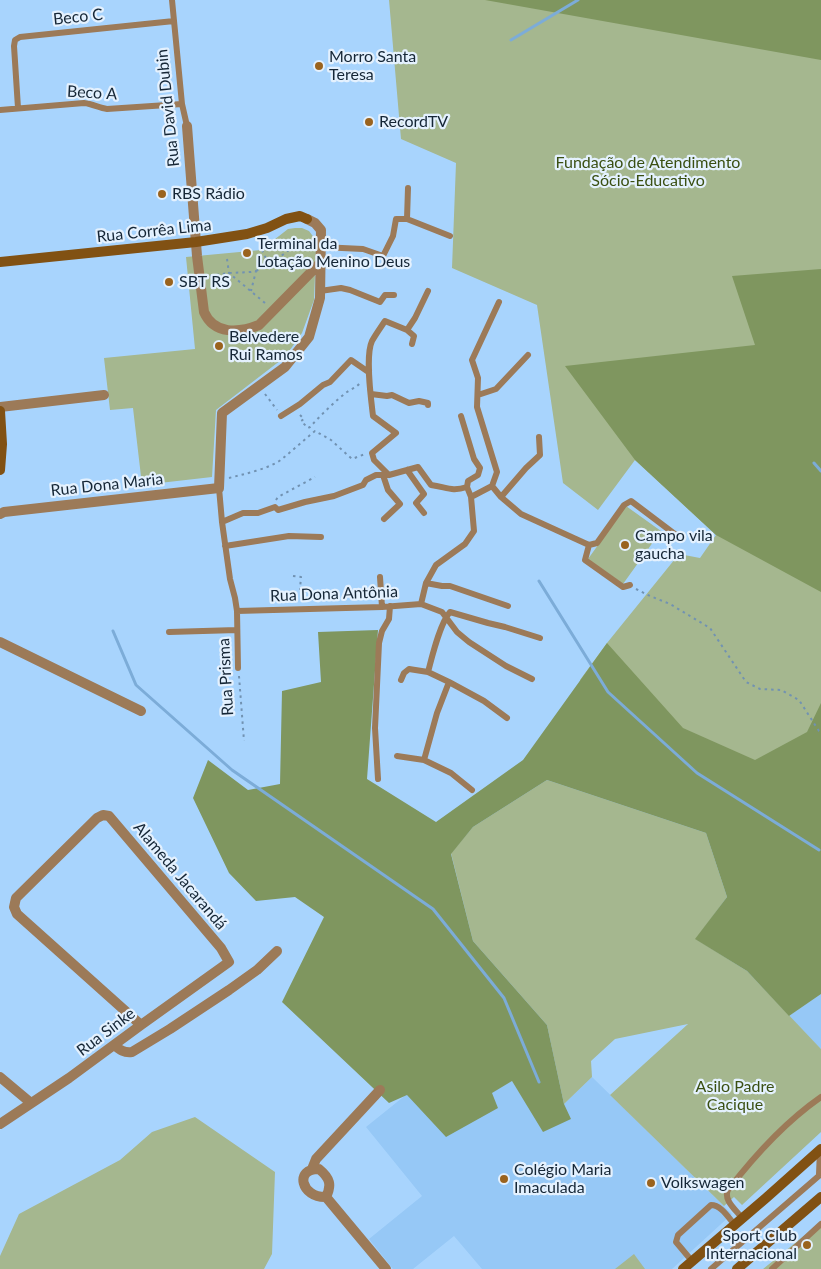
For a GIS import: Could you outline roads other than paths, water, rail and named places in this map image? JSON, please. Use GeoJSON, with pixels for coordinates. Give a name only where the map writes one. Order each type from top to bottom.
{"type":"FeatureCollection","features":[{"type":"Feature","properties":{"kind":"street","name":"Rua David Dubin"},"geometry":{"type":"LineString","coordinates":[[187,126],[196,242],[204,312],[214,326],[226,330],[247,330],[260,325],[321,262]]}},
{"type":"Feature","properties":{"kind":"street","name":"Rua Corrêa Lima"},"geometry":{"type":"LineString","coordinates":[[0,262],[196,242],[247,234],[267,228],[286,219],[300,216],[307,218],[322,230],[321,246]]}},
{"type":"Feature","properties":{"kind":"street"},"geometry":{"type":"LineString","coordinates":[[219,484],[222,413],[285,367],[309,336],[320,298],[321,246]]}},
{"type":"Feature","properties":{"kind":"street"},"geometry":{"type":"LineString","coordinates":[[0,407],[104,395]]}},
{"type":"Feature","properties":{"kind":"street"},"geometry":{"type":"LineString","coordinates":[[0,411],[2,444],[0,470]]}},
{"type":"Feature","properties":{"kind":"street","name":"Rua Dona Maria"},"geometry":{"type":"LineString","coordinates":[[0,514],[219,484]]}},
{"type":"Feature","properties":{"kind":"street"},"geometry":{"type":"LineString","coordinates":[[0,642],[141,711]]}},
{"type":"Feature","properties":{"kind":"street","name":"Alameda Jacarandá"},"geometry":{"type":"LineString","coordinates":[[141,1025],[17,914],[14,907],[16,898],[97,818],[103,815],[109,816],[221,948],[229,962]]}},
{"type":"Feature","properties":{"kind":"street"},"geometry":{"type":"LineString","coordinates":[[114,1045],[126,1053],[132,1052],[229,990],[257,970],[278,951]]}},
{"type":"Feature","properties":{"kind":"street","name":"Rua Sinke"},"geometry":{"type":"LineString","coordinates":[[0,1124],[69,1078],[229,962]]}},
{"type":"Feature","properties":{"kind":"street"},"geometry":{"type":"LineString","coordinates":[[0,1077],[30,1103]]}},
{"type":"Feature","properties":{"kind":"street"},"geometry":{"type":"LineString","coordinates":[[380,1090],[316,1159],[312,1169],[307,1172],[303,1185],[308,1192],[315,1196],[326,1197],[386,1269]]}},
{"type":"Feature","properties":{"kind":"street"},"geometry":{"type":"LineString","coordinates":[[683,1269],[821,1150]]}},
{"type":"Feature","properties":{"kind":"street"},"geometry":{"type":"LineString","coordinates":[[312,1169],[323,1173],[329,1182],[330,1190],[326,1197]]}},
{"type":"Feature","properties":{"kind":"street"},"geometry":{"type":"LineString","coordinates":[[737,1269],[821,1197]]}},
{"type":"Feature","properties":{"kind":"lane","name":"Rua David Dubin"},"geometry":{"type":"LineString","coordinates":[[172,0],[182,104],[187,126]]}},
{"type":"Feature","properties":{"kind":"lane","name":"Beco C"},"geometry":{"type":"LineString","coordinates":[[18,108],[14,46],[15,40],[20,37],[174,21]]}},
{"type":"Feature","properties":{"kind":"lane","name":"Beco A"},"geometry":{"type":"LineString","coordinates":[[0,110],[84,102],[107,109],[182,104]]}},
{"type":"Feature","properties":{"kind":"lane"},"geometry":{"type":"LineString","coordinates":[[407,219],[408,188]]}},
{"type":"Feature","properties":{"kind":"lane"},"geometry":{"type":"LineString","coordinates":[[321,246],[363,249],[383,256],[393,236],[396,219],[407,219],[450,236]]}},
{"type":"Feature","properties":{"kind":"lane"},"geometry":{"type":"LineString","coordinates":[[320,291],[341,288],[380,302],[385,295],[394,295]]}},
{"type":"Feature","properties":{"kind":"lane"},"geometry":{"type":"LineString","coordinates":[[407,330],[428,291]]}},
{"type":"Feature","properties":{"kind":"lane"},"geometry":{"type":"LineString","coordinates":[[471,497],[492,486],[498,472],[477,407],[478,378],[472,360],[499,302]]}},
{"type":"Feature","properties":{"kind":"lane"},"geometry":{"type":"LineString","coordinates":[[384,519],[400,504],[388,490],[386,475],[374,460],[372,453],[396,433],[373,416],[368,371],[372,342],[385,321],[407,330],[414,336],[412,344]]}},
{"type":"Feature","properties":{"kind":"lane"},"geometry":{"type":"LineString","coordinates":[[478,395],[496,389],[528,355]]}},
{"type":"Feature","properties":{"kind":"lane"},"geometry":{"type":"LineString","coordinates":[[282,416],[323,385],[330,382],[351,360],[368,371]]}},
{"type":"Feature","properties":{"kind":"lane"},"geometry":{"type":"LineString","coordinates":[[371,394],[392,395],[409,403],[419,401],[428,403],[428,405]]}},
{"type":"Feature","properties":{"kind":"lane"},"geometry":{"type":"LineString","coordinates":[[421,604],[426,583],[436,565],[465,544],[474,531],[471,497],[467,487],[468,481],[478,475],[480,468],[474,459],[461,416]]}},
{"type":"Feature","properties":{"kind":"lane"},"geometry":{"type":"LineString","coordinates":[[501,497],[540,455],[539,438]]}},
{"type":"Feature","properties":{"kind":"lane"},"geometry":{"type":"LineString","coordinates":[[222,522],[242,513],[258,513],[275,507],[278,510],[334,496],[363,485],[366,480],[376,475],[386,475],[418,467],[431,485],[456,491],[467,487]]}},
{"type":"Feature","properties":{"kind":"lane"},"geometry":{"type":"LineString","coordinates":[[407,470],[424,494],[416,503],[424,513]]}},
{"type":"Feature","properties":{"kind":"lane"},"geometry":{"type":"LineString","coordinates":[[219,484],[225,546],[237,611]]}},
{"type":"Feature","properties":{"kind":"lane"},"geometry":{"type":"LineString","coordinates":[[492,486],[501,497],[521,514],[589,545],[597,543],[624,505],[631,501],[676,535]]}},
{"type":"Feature","properties":{"kind":"lane"},"geometry":{"type":"LineString","coordinates":[[225,546],[289,536],[321,536]]}},
{"type":"Feature","properties":{"kind":"lane"},"geometry":{"type":"LineString","coordinates":[[589,545],[585,560],[623,587],[630,585]]}},
{"type":"Feature","properties":{"kind":"lane"},"geometry":{"type":"LineString","coordinates":[[380,577],[382,607]]}},
{"type":"Feature","properties":{"kind":"lane"},"geometry":{"type":"LineString","coordinates":[[426,583],[450,586],[508,606]]}},
{"type":"Feature","properties":{"kind":"lane","name":"Rua Dona Antônia"},"geometry":{"type":"LineString","coordinates":[[237,611],[382,607],[421,604],[442,612],[457,632],[469,642],[506,666],[532,679]]}},
{"type":"Feature","properties":{"kind":"lane"},"geometry":{"type":"LineString","coordinates":[[378,778],[375,728],[379,643],[382,631],[389,619],[390,606]]}},
{"type":"Feature","properties":{"kind":"lane","name":"Rua Prisma"},"geometry":{"type":"LineString","coordinates":[[237,611],[238,668]]}},
{"type":"Feature","properties":{"kind":"lane"},"geometry":{"type":"LineString","coordinates":[[428,672],[437,640],[450,612],[540,638]]}},
{"type":"Feature","properties":{"kind":"lane"},"geometry":{"type":"LineString","coordinates":[[169,632],[237,630]]}},
{"type":"Feature","properties":{"kind":"lane"},"geometry":{"type":"LineString","coordinates":[[400,680],[404,672],[409,669],[428,672],[484,701],[507,718]]}},
{"type":"Feature","properties":{"kind":"lane"},"geometry":{"type":"LineString","coordinates":[[424,760],[437,713],[449,682]]}},
{"type":"Feature","properties":{"kind":"lane"},"geometry":{"type":"LineString","coordinates":[[398,756],[424,760],[451,773],[472,790]]}},
{"type":"Feature","properties":{"kind":"lane"},"geometry":{"type":"LineString","coordinates":[[738,1221],[726,1196],[728,1190],[745,1168],[776,1135],[808,1106],[821,1097]]}},
{"type":"Feature","properties":{"kind":"lane"},"geometry":{"type":"LineString","coordinates":[[711,1269],[821,1173],[821,1150]]}},
{"type":"Feature","properties":{"kind":"lane"},"geometry":{"type":"LineString","coordinates":[[692,1262],[676,1242],[678,1235],[711,1205],[718,1206],[738,1221]]}},
{"type":"Feature","properties":{"kind":"lane"},"geometry":{"type":"LineString","coordinates":[[772,1269],[821,1224]]}},
{"type":"Feature","properties":{"kind":"waterway"},"geometry":{"type":"LineString","coordinates":[[511,40],[578,0]]}},
{"type":"Feature","properties":{"kind":"waterway"},"geometry":{"type":"LineString","coordinates":[[814,463],[821,471]]}},
{"type":"Feature","properties":{"kind":"waterway"},"geometry":{"type":"LineString","coordinates":[[539,581],[608,692],[697,773],[819,850]]}},
{"type":"Feature","properties":{"kind":"waterway"},"geometry":{"type":"LineString","coordinates":[[113,631],[136,685],[232,770],[433,909],[504,998],[539,1082]]}},
{"type":"Feature","properties":{"kind":"place","name":"Morro Santa Teresa"},"geometry":{"type":"Point","coordinates":[319,66]}},
{"type":"Feature","properties":{"kind":"place","name":"RecordTV"},"geometry":{"type":"Point","coordinates":[369,122]}},
{"type":"Feature","properties":{"kind":"place","name":"RBS Rádio"},"geometry":{"type":"Point","coordinates":[162,194]}},
{"type":"Feature","properties":{"kind":"place","name":"Terminal da Lotação Menino Deus"},"geometry":{"type":"Point","coordinates":[247,253]}},
{"type":"Feature","properties":{"kind":"place","name":"SBT RS"},"geometry":{"type":"Point","coordinates":[169,282]}},
{"type":"Feature","properties":{"kind":"place","name":"Belvedere Rui Ramos"},"geometry":{"type":"Point","coordinates":[219,346]}},
{"type":"Feature","properties":{"kind":"place","name":"Campo vila gaucha"},"geometry":{"type":"Point","coordinates":[625,545]}},
{"type":"Feature","properties":{"kind":"place","name":"Colégio Maria Imaculada"},"geometry":{"type":"Point","coordinates":[504,1179]}},
{"type":"Feature","properties":{"kind":"place","name":"Volkswagen"},"geometry":{"type":"Point","coordinates":[651,1183]}},
{"type":"Feature","properties":{"kind":"place","name":"Sport Club Internacional"},"geometry":{"type":"Point","coordinates":[807,1245]}},
{"type":"Feature","properties":{"kind":"park label","name":"Fundação de Atendimento Sócio-Educativo"},"geometry":{"type":"Point","coordinates":[648,172]}},
{"type":"Feature","properties":{"kind":"park label","name":"Asilo Padre Cacique"},"geometry":{"type":"Point","coordinates":[735,1096]}}]}
